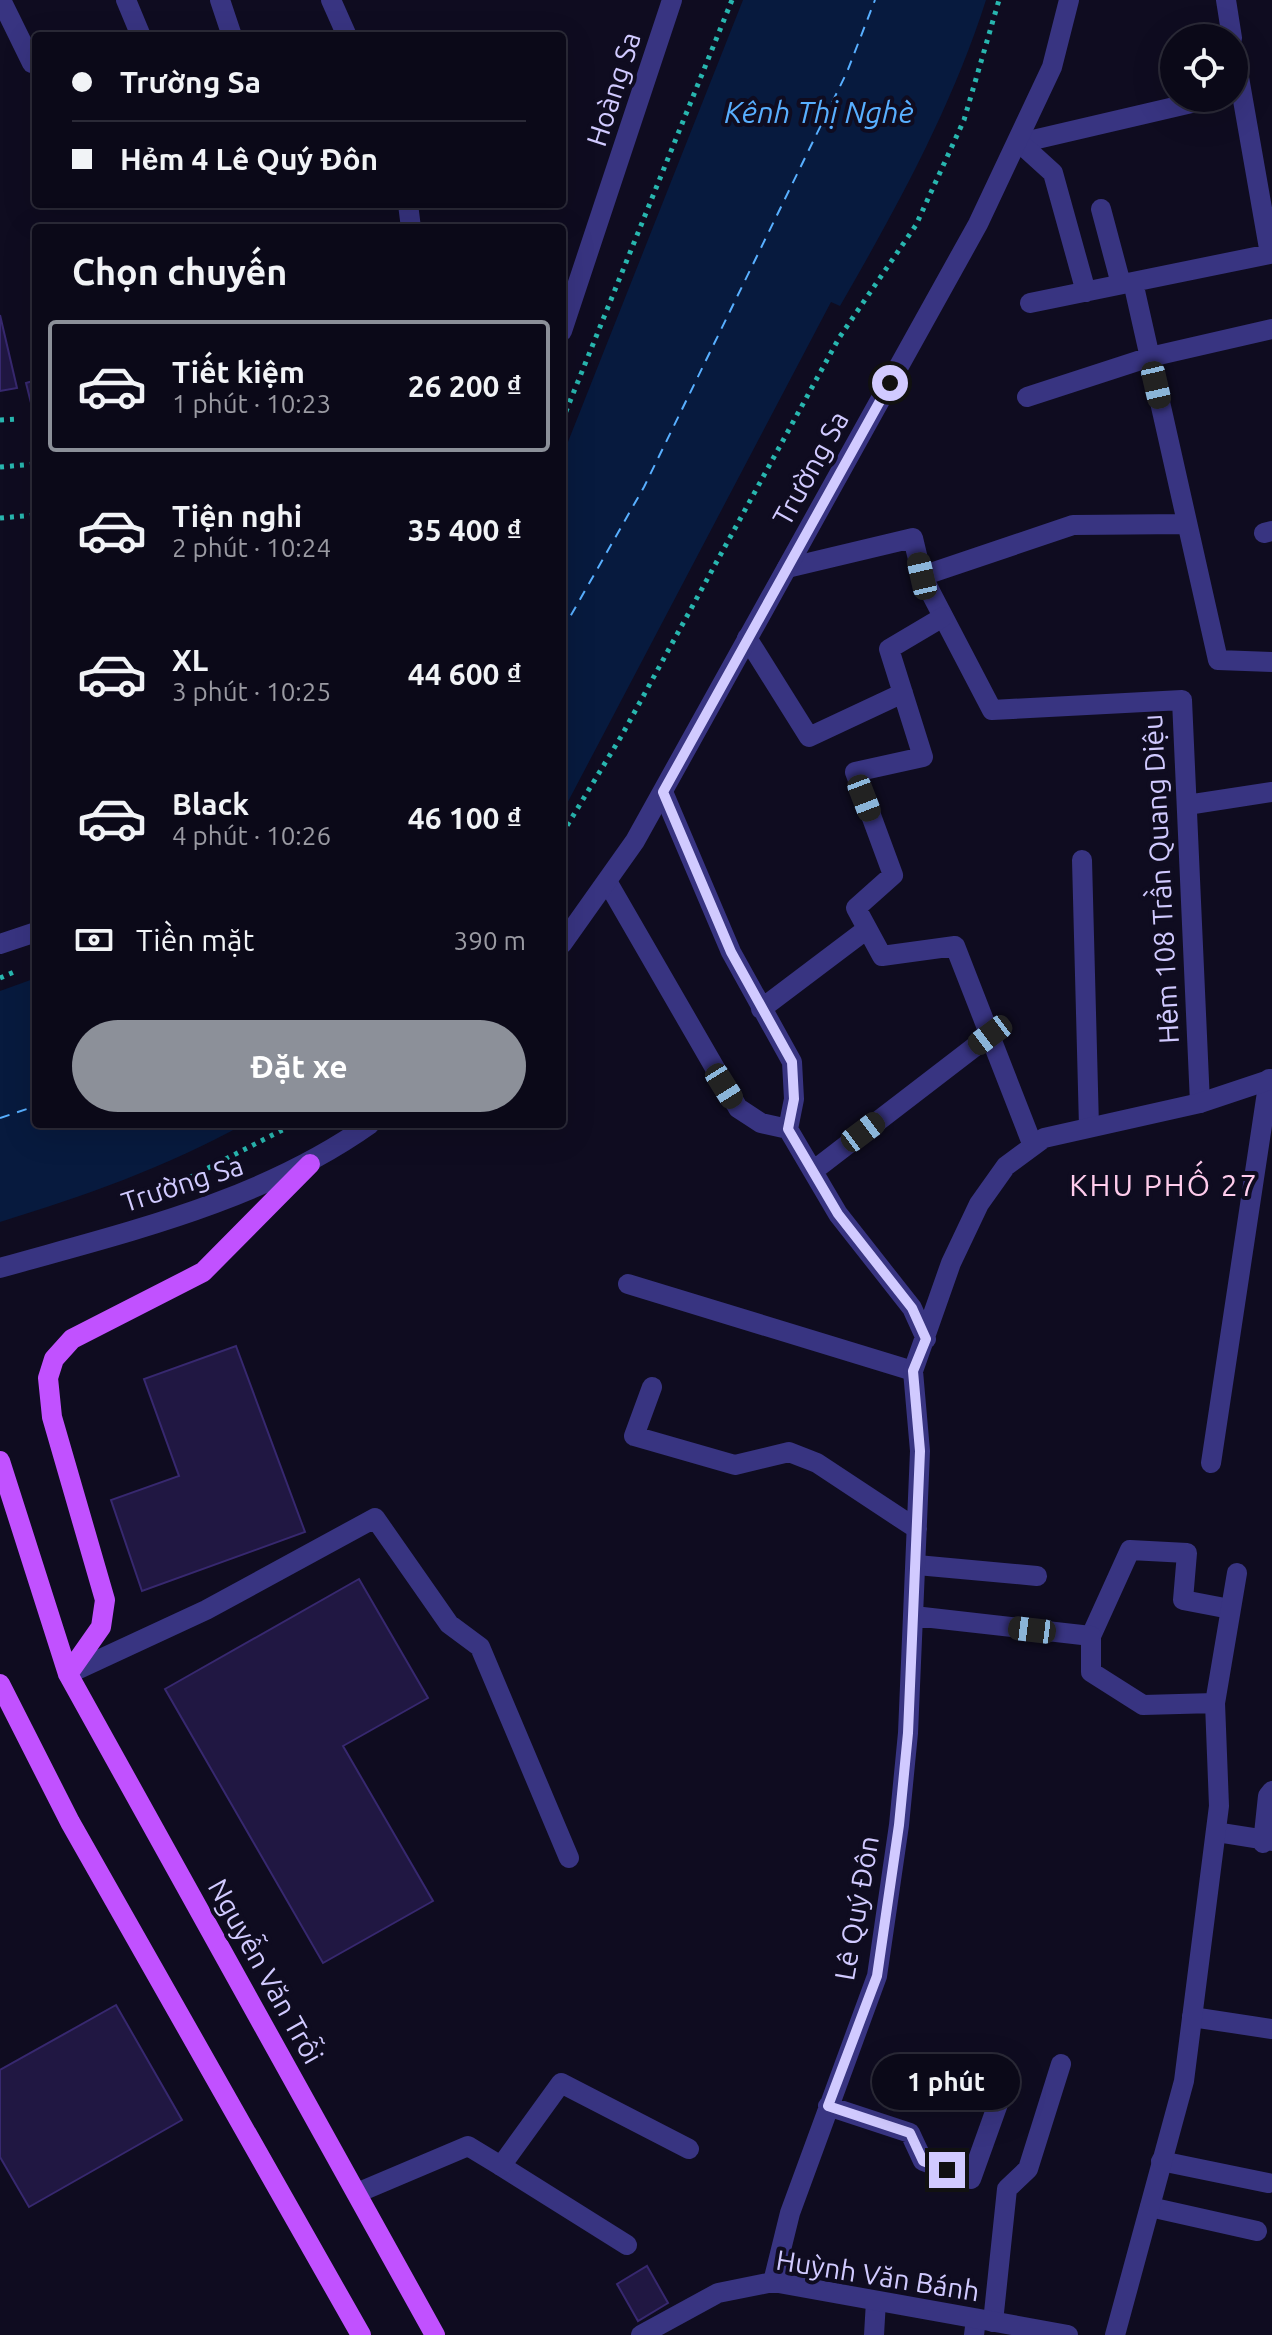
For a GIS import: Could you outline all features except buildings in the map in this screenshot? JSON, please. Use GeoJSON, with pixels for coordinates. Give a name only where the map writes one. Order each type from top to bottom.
{"type":"FeatureCollection","features":[{"type":"Feature","properties":{"kind":"main road"},"geometry":{"type":"LineString","coordinates":[[68,1674],[101,1627],[105,1600],[52,1417],[48,1378],[54,1359],[72,1339],[203,1272],[310,1164]]}},
{"type":"Feature","properties":{"kind":"main road","name":"Nguyễn Văn Trỗi"},"geometry":{"type":"LineString","coordinates":[[0,1461],[51,1632],[68,1674],[435,2335]]}},
{"type":"Feature","properties":{"kind":"main road"},"geometry":{"type":"LineString","coordinates":[[0,1684],[3,1706],[361,2335]]}},
{"type":"Feature","properties":{"kind":"street"},"geometry":{"type":"LineString","coordinates":[[1,0],[32,63]]}},
{"type":"Feature","properties":{"kind":"street"},"geometry":{"type":"LineString","coordinates":[[126,0],[139,32]]}},
{"type":"Feature","properties":{"kind":"street"},"geometry":{"type":"LineString","coordinates":[[220,0],[231,32]]}},
{"type":"Feature","properties":{"kind":"street"},"geometry":{"type":"LineString","coordinates":[[331,0],[345,32]]}},
{"type":"Feature","properties":{"kind":"street","name":"Hoàng Sa"},"geometry":{"type":"LineString","coordinates":[[566,315],[672,0]]}},
{"type":"Feature","properties":{"kind":"street","name":"Trường Sa"},"geometry":{"type":"LineString","coordinates":[[566,939],[608,883],[663,792],[1020,143],[1052,67],[1069,0]]}},
{"type":"Feature","properties":{"kind":"street"},"geometry":{"type":"LineString","coordinates":[[1226,0],[1230,24]]}},
{"type":"Feature","properties":{"kind":"street"},"geometry":{"type":"LineString","coordinates":[[1020,143],[1160,110]]}},
{"type":"Feature","properties":{"kind":"street"},"geometry":{"type":"LineString","coordinates":[[1030,303],[1270,254],[1242,112]]}},
{"type":"Feature","properties":{"kind":"street"},"geometry":{"type":"LineString","coordinates":[[1020,143],[1053,173],[1086,292]]}},
{"type":"Feature","properties":{"kind":"street"},"geometry":{"type":"LineString","coordinates":[[1101,209],[1150,357],[1218,660],[1272,662]]}},
{"type":"Feature","properties":{"kind":"street"},"geometry":{"type":"LineString","coordinates":[[1027,397],[1150,357],[1272,329]]}},
{"type":"Feature","properties":{"kind":"street"},"geometry":{"type":"LineString","coordinates":[[922,576],[1073,525],[1187,524]]}},
{"type":"Feature","properties":{"kind":"street","name":"Hẻm 108 Trần Quang Diệu"},"geometry":{"type":"LineString","coordinates":[[787,568],[913,538],[922,576],[992,710],[1182,700],[1200,1103]]}},
{"type":"Feature","properties":{"kind":"street"},"geometry":{"type":"LineString","coordinates":[[943,617],[889,649],[923,757],[855,772],[893,875],[856,908],[882,956],[955,946],[1033,1146]]}},
{"type":"Feature","properties":{"kind":"street"},"geometry":{"type":"LineString","coordinates":[[747,638],[809,737],[903,693]]}},
{"type":"Feature","properties":{"kind":"street"},"geometry":{"type":"LineString","coordinates":[[663,792],[731,952],[792,1062],[794,1099],[788,1129],[838,1214],[912,1308],[926,1339]]}},
{"type":"Feature","properties":{"kind":"street"},"geometry":{"type":"LineString","coordinates":[[1187,805],[1272,792]]}},
{"type":"Feature","properties":{"kind":"street"},"geometry":{"type":"LineString","coordinates":[[1082,860],[1089,1127]]}},
{"type":"Feature","properties":{"kind":"street"},"geometry":{"type":"LineString","coordinates":[[608,883],[738,1108],[761,1123],[788,1129]]}},
{"type":"Feature","properties":{"kind":"street"},"geometry":{"type":"LineString","coordinates":[[761,1009],[867,929]]}},
{"type":"Feature","properties":{"kind":"street"},"geometry":{"type":"LineString","coordinates":[[0,944],[32,933]]}},
{"type":"Feature","properties":{"kind":"street"},"geometry":{"type":"LineString","coordinates":[[813,1171],[990,1035]]}},
{"type":"Feature","properties":{"kind":"street"},"geometry":{"type":"LineString","coordinates":[[917,1529],[920,1451],[913,1371],[951,1263],[979,1204],[1006,1166],[1044,1138],[1200,1103],[1271,1079],[1211,1463]]}},
{"type":"Feature","properties":{"kind":"street","name":"Trường Sa"},"geometry":{"type":"LineString","coordinates":[[0,1268],[200,1209],[310,1164],[364,1128]]}},
{"type":"Feature","properties":{"kind":"street"},"geometry":{"type":"LineString","coordinates":[[628,1284],[913,1371]]}},
{"type":"Feature","properties":{"kind":"street"},"geometry":{"type":"LineString","coordinates":[[652,1387],[634,1436],[735,1465],[789,1452],[817,1463],[917,1529]]}},
{"type":"Feature","properties":{"kind":"street"},"geometry":{"type":"LineString","coordinates":[[68,1674],[206,1610],[375,1518],[449,1624],[480,1647],[569,1858]]}},
{"type":"Feature","properties":{"kind":"street","name":"Lê Quý Ðôn"},"geometry":{"type":"LineString","coordinates":[[773,2282],[790,2213],[877,1976],[899,1825],[917,1529]]}},
{"type":"Feature","properties":{"kind":"street"},"geometry":{"type":"LineString","coordinates":[[1215,1703],[1143,1705],[1091,1672],[1091,1636],[1130,1550],[1187,1553],[1183,1600],[1230,1609]]}},
{"type":"Feature","properties":{"kind":"street"},"geometry":{"type":"LineString","coordinates":[[917,1565],[1037,1576]]}},
{"type":"Feature","properties":{"kind":"street"},"geometry":{"type":"LineString","coordinates":[[1115,2335],[1184,2081],[1219,1806],[1215,1703],[1237,1573]]}},
{"type":"Feature","properties":{"kind":"street"},"geometry":{"type":"LineString","coordinates":[[914,1616],[1091,1636]]}},
{"type":"Feature","properties":{"kind":"street"},"geometry":{"type":"LineString","coordinates":[[1216,1832],[1268,1842],[1268,1796],[1272,1791]]}},
{"type":"Feature","properties":{"kind":"street"},"geometry":{"type":"LineString","coordinates":[[1192,2017],[1272,2029]]}},
{"type":"Feature","properties":{"kind":"street"},"geometry":{"type":"LineString","coordinates":[[981,2325],[1007,2189],[1028,2169],[1061,2064]]}},
{"type":"Feature","properties":{"kind":"street"},"geometry":{"type":"LineString","coordinates":[[501,2166],[561,2083],[689,2149]]}},
{"type":"Feature","properties":{"kind":"street"},"geometry":{"type":"LineString","coordinates":[[828,2106],[910,2133],[923,2161],[971,2179],[1004,2087]]}},
{"type":"Feature","properties":{"kind":"street"},"geometry":{"type":"LineString","coordinates":[[357,2193],[468,2146],[627,2245]]}},
{"type":"Feature","properties":{"kind":"street"},"geometry":{"type":"LineString","coordinates":[[1161,2161],[1268,2183]]}},
{"type":"Feature","properties":{"kind":"street"},"geometry":{"type":"LineString","coordinates":[[1150,2207],[1257,2231]]}},
{"type":"Feature","properties":{"kind":"street","name":"Huỳnh Văn Bánh"},"geometry":{"type":"LineString","coordinates":[[641,2335],[718,2293],[773,2282],[981,2325],[1068,2335]]}},
{"type":"Feature","properties":{"kind":"street"},"geometry":{"type":"LineString","coordinates":[[874,2335],[876,2301]]}},
{"type":"Feature","properties":{"kind":"path"},"geometry":{"type":"LineString","coordinates":[[566,411],[732,0]]}},
{"type":"Feature","properties":{"kind":"path"},"geometry":{"type":"LineString","coordinates":[[566,827],[622,735],[839,338],[916,225],[964,120],[999,0]]}},
{"type":"Feature","properties":{"kind":"path"},"geometry":{"type":"LineString","coordinates":[[0,420],[17,419]]}},
{"type":"Feature","properties":{"kind":"path"},"geometry":{"type":"LineString","coordinates":[[0,467],[32,464]]}},
{"type":"Feature","properties":{"kind":"path"},"geometry":{"type":"LineString","coordinates":[[0,518],[32,515]]}},
{"type":"Feature","properties":{"kind":"path"},"geometry":{"type":"LineString","coordinates":[[172,1187],[286,1128]]}},
{"type":"Feature","properties":{"kind":"water","name":"Kênh Thị Nghè"},"geometry":{"type":"Polygon","coordinates":[[[743,0],[986,0],[956,80],[902,194],[840,306],[831,302],[566,805],[566,447],[743,0]]]}},
{"type":"Feature","properties":{"kind":"water"},"geometry":{"type":"Polygon","coordinates":[[[32,979],[32,1128],[236,1128],[125,1179],[0,1222],[0,991],[32,979]]]}},
{"type":"Feature","properties":{"kind":"ferry route"},"geometry":{"type":"LineString","coordinates":[[566,624],[644,487],[847,72],[875,0]]}},
{"type":"Feature","properties":{"kind":"ferry route"},"geometry":{"type":"LineString","coordinates":[[0,1118],[32,1107]]}},
{"type":"Feature","properties":{"kind":"district","name":"KHU PHỐ 27"},"geometry":{"type":"Point","coordinates":[1164,1185]}},
{"type":"Feature","properties":{"kind":"route"},"geometry":{"type":"LineString","coordinates":[[890,383],[663,792],[731,952],[792,1062],[794,1099],[788,1129],[838,1214],[912,1308],[926,1339],[913,1371],[920,1451],[916,1496],[917,1565],[908,1733],[899,1825],[877,1976],[828,2106],[910,2133],[923,2161],[947,2170]]}}]}
